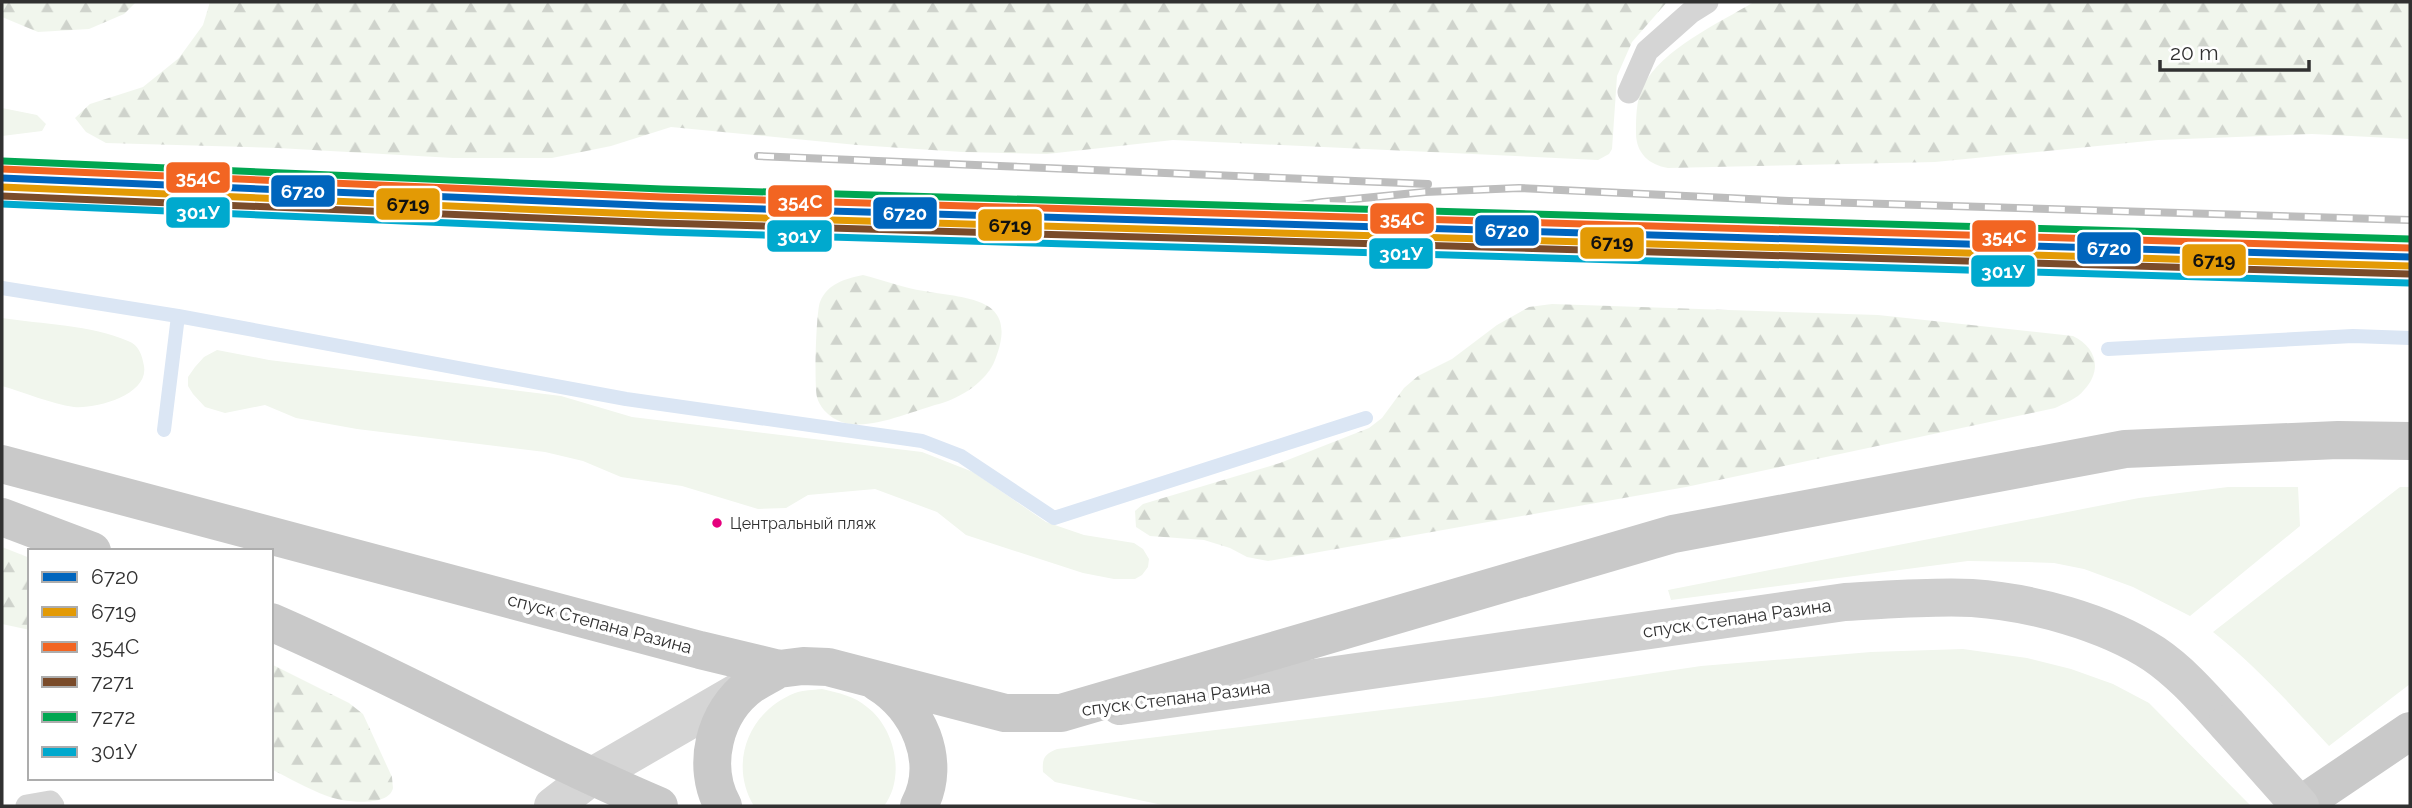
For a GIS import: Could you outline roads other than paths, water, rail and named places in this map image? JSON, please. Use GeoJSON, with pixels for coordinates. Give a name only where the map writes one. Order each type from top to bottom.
{"type":"FeatureCollection","features":[{"type":"Feature","properties":{"kind":"main road"},"geometry":{"type":"LineString","coordinates":[[1061,713],[1673,534],[2125,449],[2338,440],[2410,442]]}},
{"type":"Feature","properties":{"kind":"main road","name":"спуск Степана Разина"},"geometry":{"type":"LineString","coordinates":[[2,464],[686,646],[765,677],[803,666],[828,667],[1005,713],[1061,713],[1192,698],[1844,602],[1973,598],[2046,610],[2102,626],[2154,654],[2187,680],[2300,806]]}},
{"type":"Feature","properties":{"kind":"main road"},"geometry":{"type":"LineString","coordinates":[[2,517],[87,549]]}},
{"type":"Feature","properties":{"kind":"main road"},"geometry":{"type":"LineString","coordinates":[[273,623],[348,656],[591,777],[659,806]]}},
{"type":"Feature","properties":{"kind":"main road"},"geometry":{"type":"LineString","coordinates":[[723,806],[712,772],[713,749],[719,724],[732,705],[765,677]]}},
{"type":"Feature","properties":{"kind":"main road"},"geometry":{"type":"LineString","coordinates":[[869,677],[900,699],[915,718],[925,743],[928,771],[919,806]]}},
{"type":"Feature","properties":{"kind":"main road"},"geometry":{"type":"LineString","coordinates":[[2300,806],[2410,731]]}},
{"type":"Feature","properties":{"kind":"street"},"geometry":{"type":"LineString","coordinates":[[553,806],[591,777],[765,677]]}},
{"type":"Feature","properties":{"kind":"lane"},"geometry":{"type":"LineString","coordinates":[[1629,92],[1647,51],[1691,12],[1707,2]]}},
{"type":"Feature","properties":{"kind":"lane"},"geometry":{"type":"LineString","coordinates":[[27,806],[50,802],[52,806]]}},
{"type":"Feature","properties":{"kind":"waterway"},"geometry":{"type":"LineString","coordinates":[[2,288],[178,316],[626,399],[922,441],[961,456],[1054,518],[1366,418]]}},
{"type":"Feature","properties":{"kind":"waterway"},"geometry":{"type":"LineString","coordinates":[[164,430],[178,316]]}},
{"type":"Feature","properties":{"kind":"waterway"},"geometry":{"type":"LineString","coordinates":[[2108,349],[2353,336],[2410,338]]}},
{"type":"Feature","properties":{"kind":"railway"},"geometry":{"type":"LineString","coordinates":[[758,156],[1428,184]]}},
{"type":"Feature","properties":{"kind":"railway"},"geometry":{"type":"LineString","coordinates":[[1187,220],[1425,192],[1519,188],[1789,201],[2410,220]]}},
{"type":"Feature","properties":{"kind":"place","name":"Центральный пляж"},"geometry":{"type":"Point","coordinates":[717,523]}}]}
